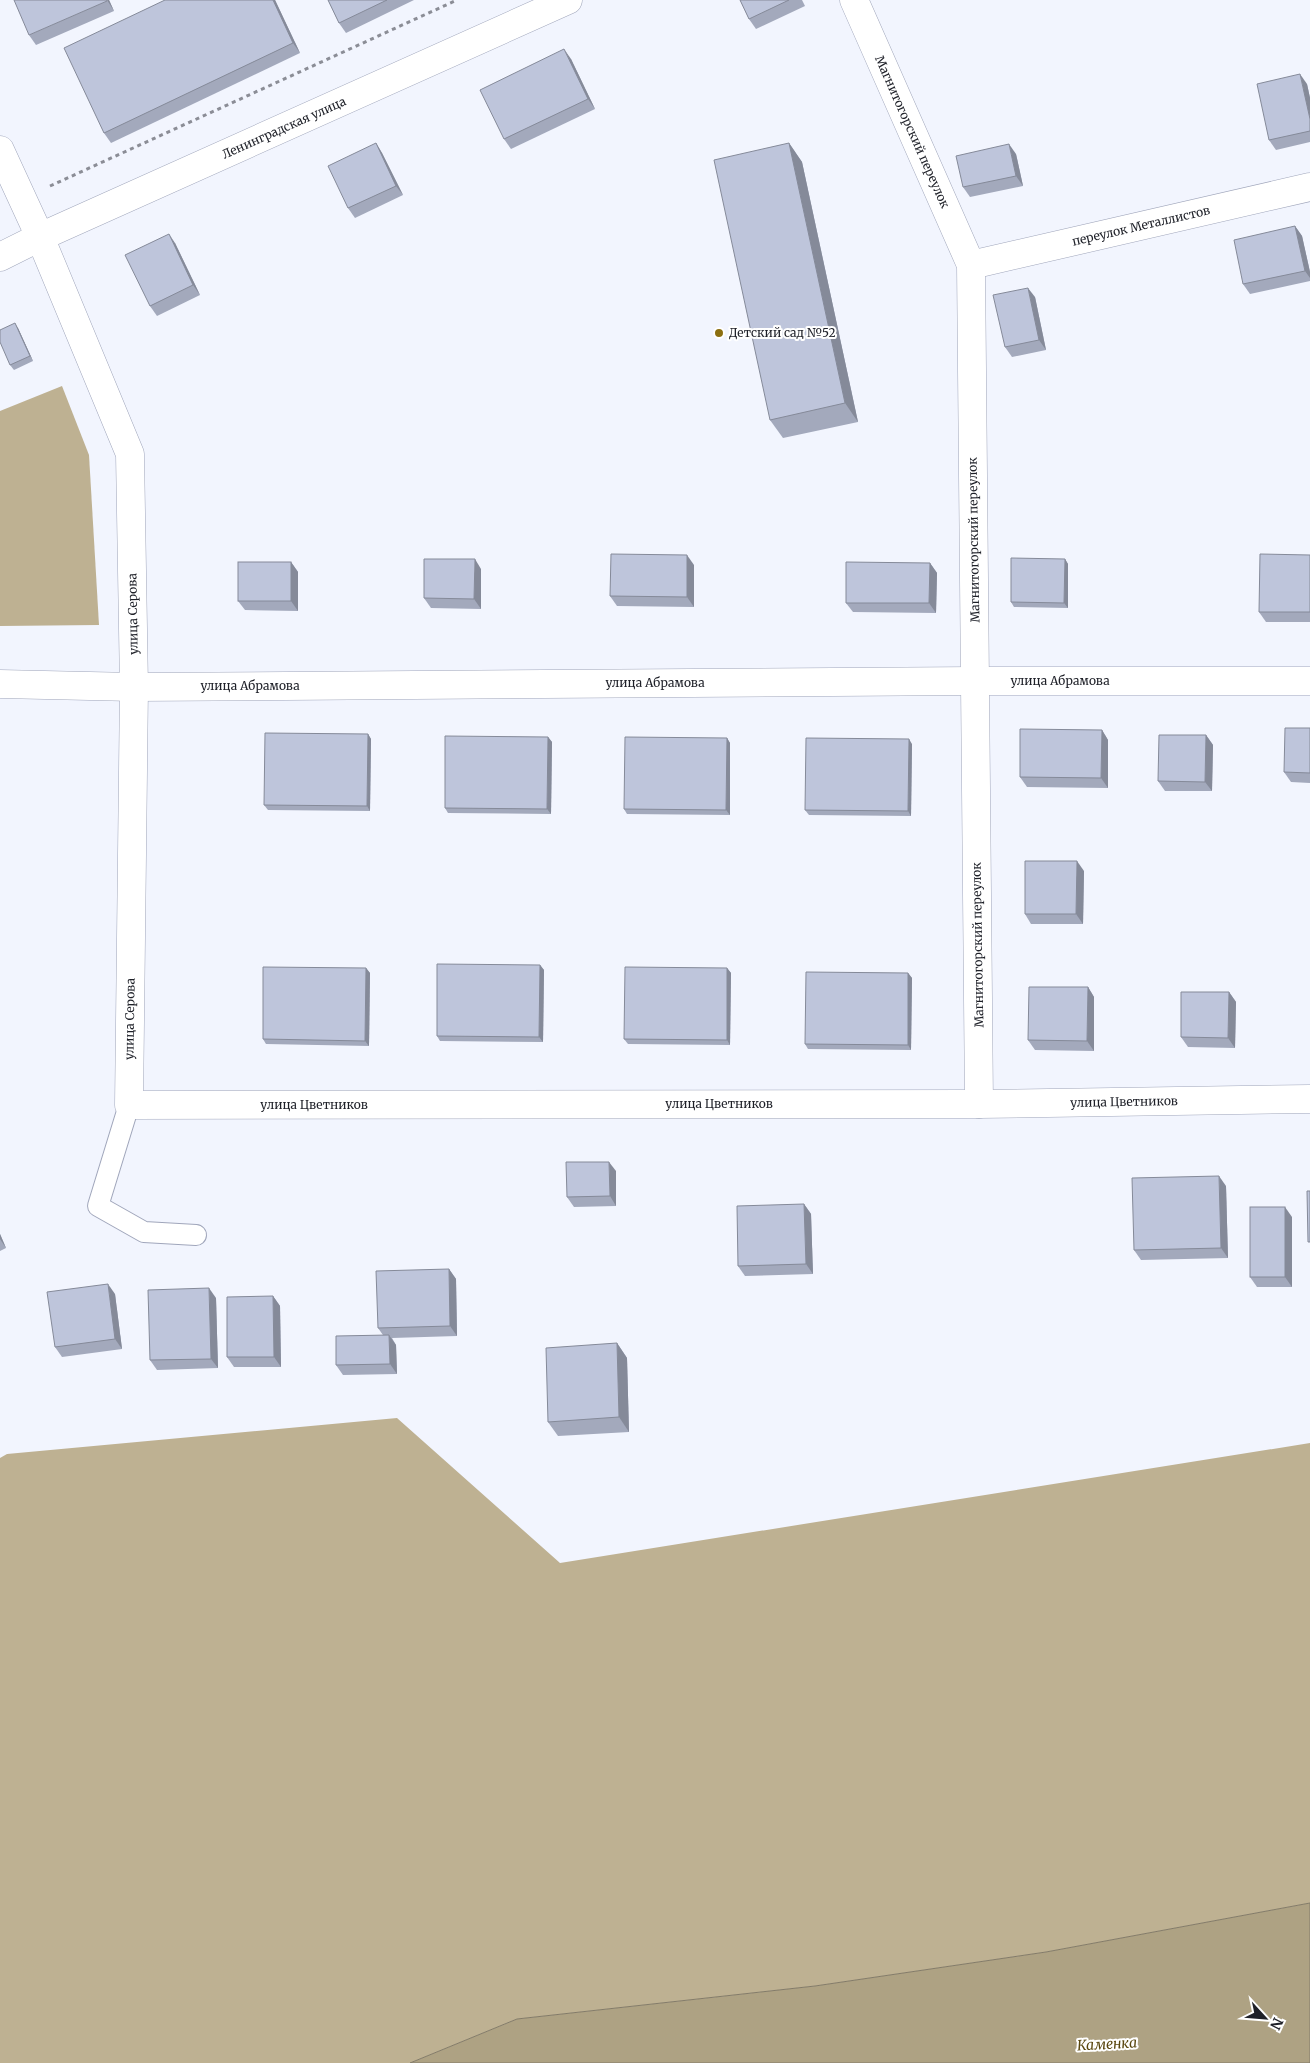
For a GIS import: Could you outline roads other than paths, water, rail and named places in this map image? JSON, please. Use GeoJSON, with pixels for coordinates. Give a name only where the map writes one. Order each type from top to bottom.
{"type":"FeatureCollection","features":[{"type":"Feature","properties":{"kind":"street","name":"Ленинградская улица"},"geometry":{"type":"LineString","coordinates":[[0,257],[40,237],[568,0]]}},
{"type":"Feature","properties":{"kind":"street","name":"Магнитогорский переулок"},"geometry":{"type":"LineString","coordinates":[[854,0],[971,265],[979,1104]]}},
{"type":"Feature","properties":{"kind":"street","name":"улица Серова"},"geometry":{"type":"LineString","coordinates":[[0,150],[40,237],[130,454],[134,687],[129,1105]]}},
{"type":"Feature","properties":{"kind":"street","name":"переулок Металлистов"},"geometry":{"type":"LineString","coordinates":[[971,265],[1310,187]]}},
{"type":"Feature","properties":{"kind":"street","name":"улица Абрамова"},"geometry":{"type":"LineString","coordinates":[[0,684],[134,687],[975,681],[1310,681]]}},
{"type":"Feature","properties":{"kind":"street","name":"улица Цветников"},"geometry":{"type":"LineString","coordinates":[[129,1105],[979,1104],[1310,1099]]}},
{"type":"Feature","properties":{"kind":"lane"},"geometry":{"type":"LineString","coordinates":[[129,1105],[98,1206],[144,1232],[196,1235]]}},
{"type":"Feature","properties":{"kind":"water","name":"Каменка"},"geometry":{"type":"Polygon","coordinates":[[[1310,1903],[1310,2063],[410,2063],[517,2019],[815,1986],[1046,1952],[1310,1903]]]}},
{"type":"Feature","properties":{"kind":"place","name":"Детский сад №52"},"geometry":{"type":"Point","coordinates":[719,333]}}]}
